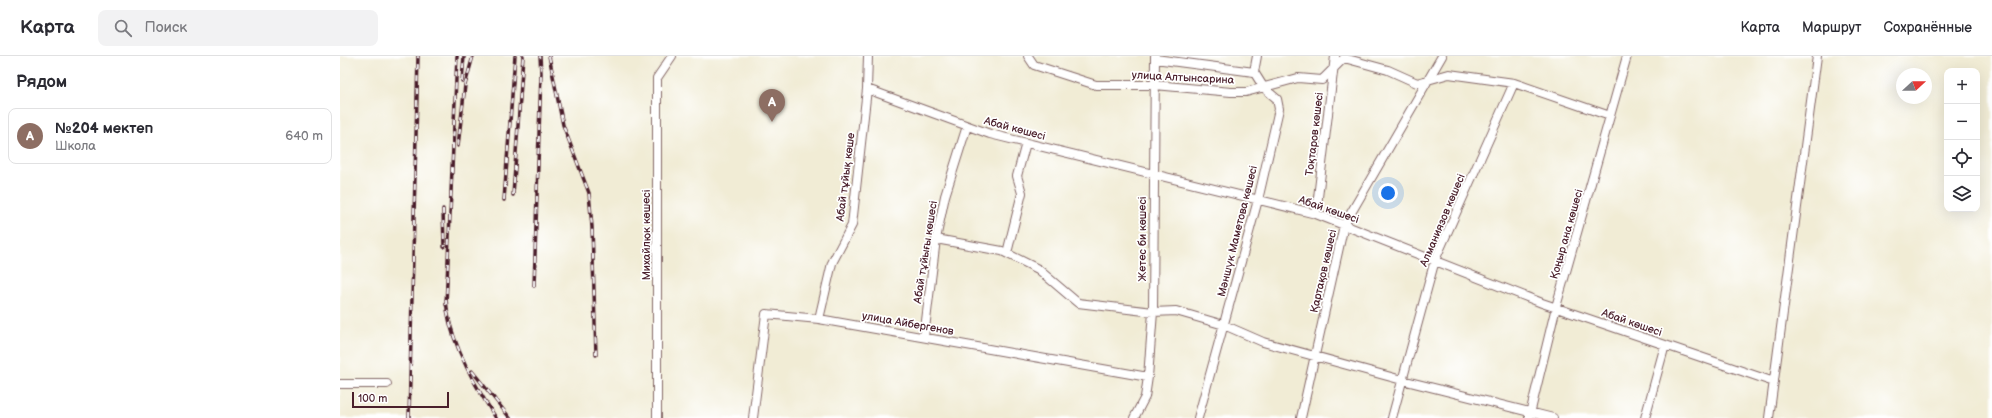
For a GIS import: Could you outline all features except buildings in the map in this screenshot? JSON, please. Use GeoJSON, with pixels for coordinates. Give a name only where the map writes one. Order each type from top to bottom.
{"type":"FeatureCollection","features":[{"type":"Feature","properties":{"kind":"street","name":"Михайлюк көшесі"},"geometry":{"type":"LineString","coordinates":[[657,418],[657,78],[672,56]]}},
{"type":"Feature","properties":{"kind":"street","name":"Абай тұйық көше"},"geometry":{"type":"LineString","coordinates":[[819,319],[832,263],[852,225],[867,89],[868,56]]}},
{"type":"Feature","properties":{"kind":"street","name":"улица Алтынсарина"},"geometry":{"type":"LineString","coordinates":[[1028,56],[1034,65],[1096,85],[1154,85],[1231,92],[1246,92],[1298,78],[1322,80],[1344,58],[1388,70],[1417,83],[1449,74],[1514,83],[1610,116]]}},
{"type":"Feature","properties":{"kind":"street"},"geometry":{"type":"LineString","coordinates":[[1155,58],[1175,58],[1254,72],[1257,56]]}},
{"type":"Feature","properties":{"kind":"street","name":"Тоқтаров көшесі"},"geometry":{"type":"LineString","coordinates":[[1316,214],[1335,56]]}},
{"type":"Feature","properties":{"kind":"street","name":"Қартақов көшесі"},"geometry":{"type":"LineString","coordinates":[[1301,418],[1344,225],[1442,56]]}},
{"type":"Feature","properties":{"kind":"street","name":"Қоңыр ана көшесі"},"geometry":{"type":"LineString","coordinates":[[1529,415],[1556,307],[1627,56]]}},
{"type":"Feature","properties":{"kind":"street"},"geometry":{"type":"LineString","coordinates":[[1769,418],[1817,56]]}},
{"type":"Feature","properties":{"kind":"street","name":"Жетес би көшесі"},"geometry":{"type":"LineString","coordinates":[[1134,418],[1145,397],[1153,312],[1155,58]]}},
{"type":"Feature","properties":{"kind":"street","name":"Мәншүк Маметова көшесі"},"geometry":{"type":"LineString","coordinates":[[1198,418],[1258,200],[1279,109],[1277,99],[1264,88],[1254,72]]}},
{"type":"Feature","properties":{"kind":"street","name":"Алманиязов көшесі"},"geometry":{"type":"LineString","coordinates":[[1392,418],[1435,260],[1514,83]]}},
{"type":"Feature","properties":{"kind":"street","name":"Абай көшесі"},"geometry":{"type":"LineString","coordinates":[[867,89],[990,134],[1316,214],[1556,307],[1774,382]]}},
{"type":"Feature","properties":{"kind":"street","name":"Абай тұйығы көшесі"},"geometry":{"type":"LineString","coordinates":[[924,337],[936,239],[945,196],[967,126]]}},
{"type":"Feature","properties":{"kind":"street"},"geometry":{"type":"LineString","coordinates":[[1007,253],[1022,193],[1017,176],[1026,143]]}},
{"type":"Feature","properties":{"kind":"street"},"geometry":{"type":"LineString","coordinates":[[936,239],[1007,253],[1038,269],[1078,303],[1153,312],[1176,311],[1224,325],[1263,342],[1529,415],[1553,418]]}},
{"type":"Feature","properties":{"kind":"street","name":"улица Айбергенов"},"geometry":{"type":"LineString","coordinates":[[753,418],[766,314],[819,319],[1148,377]]}},
{"type":"Feature","properties":{"kind":"street"},"geometry":{"type":"LineString","coordinates":[[1645,418],[1665,345]]}},
{"type":"Feature","properties":{"kind":"street"},"geometry":{"type":"LineString","coordinates":[[340,384],[387,384]]}},
{"type":"Feature","properties":{"kind":"railway"},"geometry":{"type":"LineString","coordinates":[[409,418],[418,56]]}},
{"type":"Feature","properties":{"kind":"railway"},"geometry":{"type":"LineString","coordinates":[[446,305],[457,56]]}},
{"type":"Feature","properties":{"kind":"railway"},"geometry":{"type":"LineString","coordinates":[[462,81],[464,56]]}},
{"type":"Feature","properties":{"kind":"railway"},"geometry":{"type":"LineString","coordinates":[[458,146],[465,85],[473,56]]}},
{"type":"Feature","properties":{"kind":"railway"},"geometry":{"type":"LineString","coordinates":[[504,200],[515,56]]}},
{"type":"Feature","properties":{"kind":"railway"},"geometry":{"type":"LineString","coordinates":[[513,195],[523,56]]}},
{"type":"Feature","properties":{"kind":"railway"},"geometry":{"type":"LineString","coordinates":[[534,286],[541,73],[540,56]]}},
{"type":"Feature","properties":{"kind":"railway"},"geometry":{"type":"LineString","coordinates":[[549,56],[563,125],[589,193],[592,227],[596,355]]}},
{"type":"Feature","properties":{"kind":"railway"},"geometry":{"type":"LineString","coordinates":[[443,209],[444,247]]}},
{"type":"Feature","properties":{"kind":"railway"},"geometry":{"type":"LineString","coordinates":[[446,299],[448,314],[457,345],[471,377],[496,418]]}},
{"type":"Feature","properties":{"kind":"railway"},"geometry":{"type":"LineString","coordinates":[[472,371],[510,418]]}},
{"type":"Feature","properties":{"kind":"place","name":"№204 мектеп"},"geometry":{"type":"Point","coordinates":[772,122]}}]}
